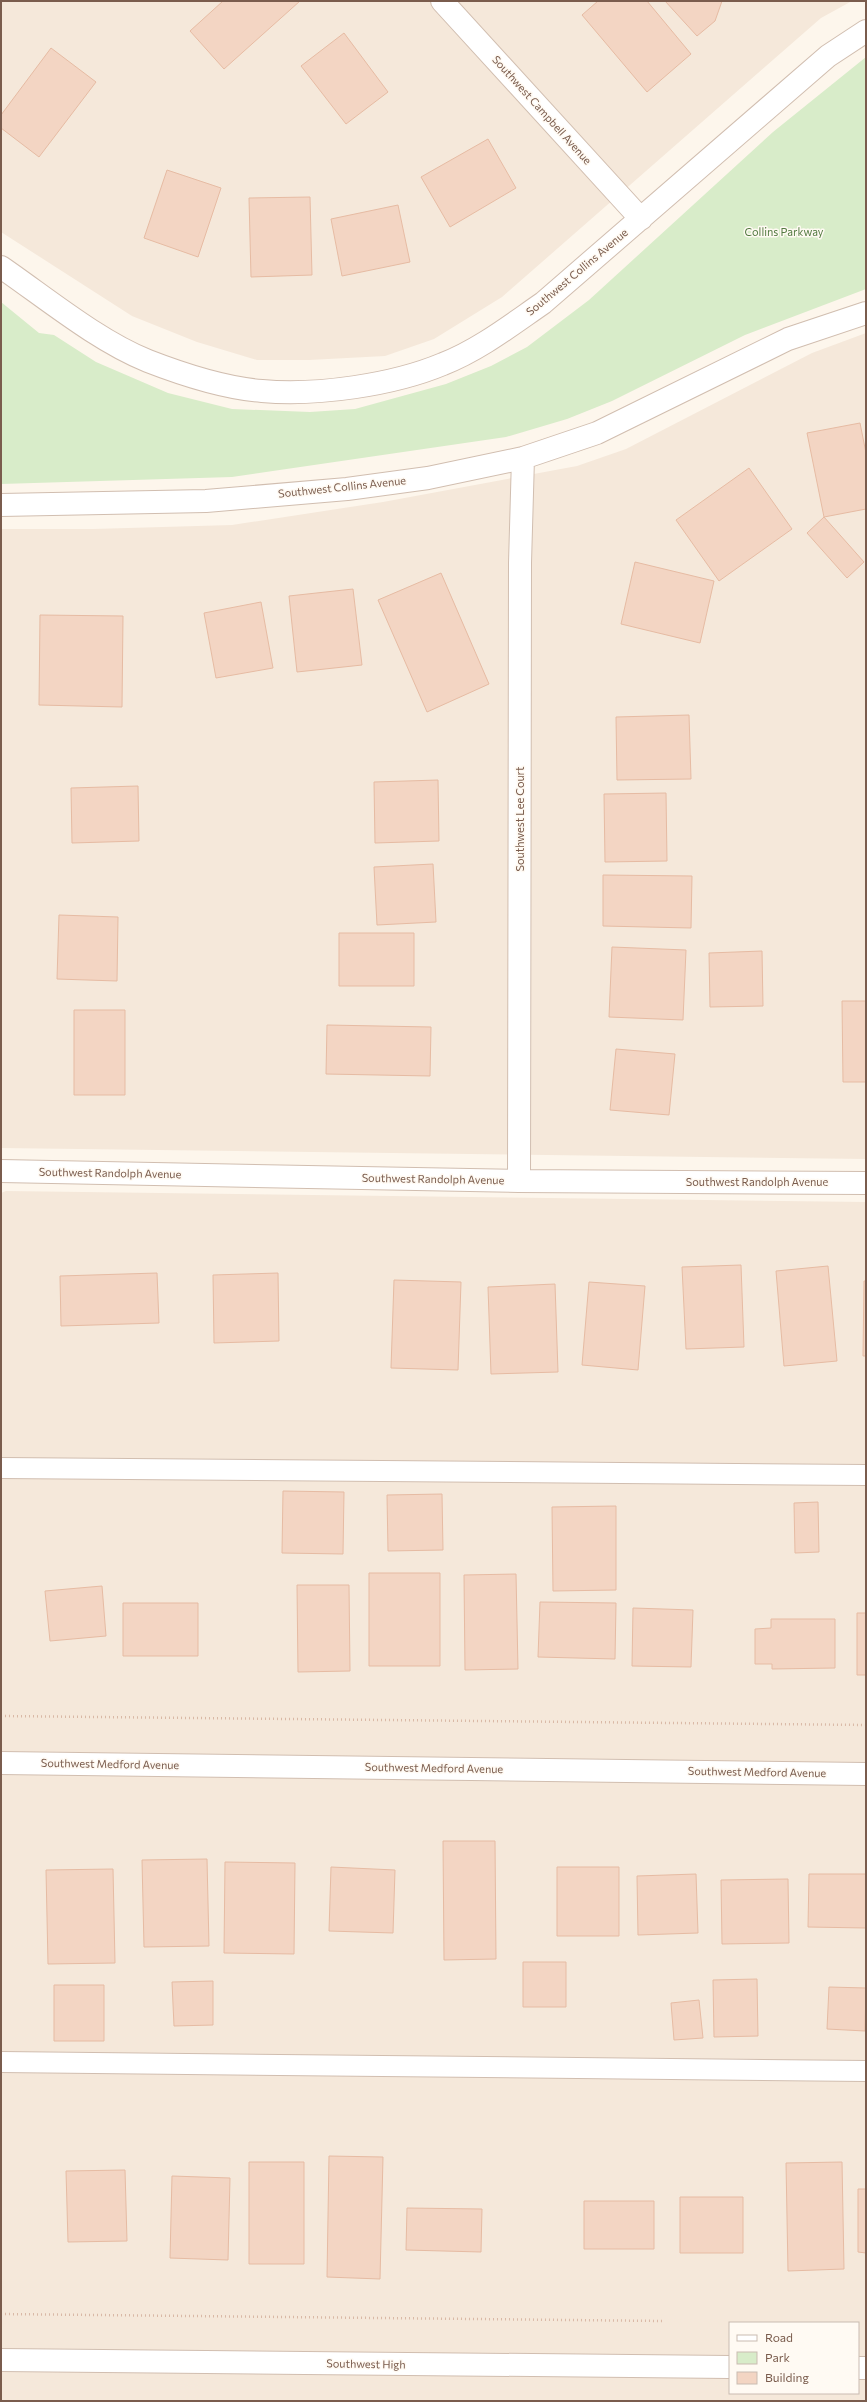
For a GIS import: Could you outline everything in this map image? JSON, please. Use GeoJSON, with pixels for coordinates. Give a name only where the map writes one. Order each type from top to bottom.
{"type":"FeatureCollection","features":[{"type":"Feature","properties":{"kind":"street","name":"Southwest Campbell Avenue"},"geometry":{"type":"LineString","coordinates":[[442,1],[641,219]]}},
{"type":"Feature","properties":{"kind":"street","name":"Southwest Collins Avenue"},"geometry":{"type":"LineString","coordinates":[[1,267],[88,328],[148,361],[206,381],[262,391],[330,390],[387,381],[443,364],[494,337],[543,303],[828,56],[866,31]]}},
{"type":"Feature","properties":{"kind":"street","name":"Southwest Collins Avenue"},"geometry":{"type":"LineString","coordinates":[[1,505],[206,500],[347,489],[428,478],[523,458],[597,433],[788,339],[866,313]]}},
{"type":"Feature","properties":{"kind":"street","name":"Southwest Lee Court"},"geometry":{"type":"LineString","coordinates":[[519,1181],[520,563],[523,458]]}},
{"type":"Feature","properties":{"kind":"street","name":"Southwest Randolph Avenue"},"geometry":{"type":"LineString","coordinates":[[1,1171],[519,1181],[866,1183]]}},
{"type":"Feature","properties":{"kind":"street","name":"Southwest Medford Avenue"},"geometry":{"type":"LineString","coordinates":[[1,1763],[866,1774]]}},
{"type":"Feature","properties":{"kind":"street","name":"Southwest High"},"geometry":{"type":"LineString","coordinates":[[1,2360],[729,2367]]}},
{"type":"Feature","properties":{"kind":"lane"},"geometry":{"type":"LineString","coordinates":[[1,1468],[866,1475]]}},
{"type":"Feature","properties":{"kind":"lane"},"geometry":{"type":"LineString","coordinates":[[1,2062],[866,2071]]}},
{"type":"Feature","properties":{"kind":"path"},"geometry":{"type":"LineString","coordinates":[[1,1716],[866,1725]]}},
{"type":"Feature","properties":{"kind":"path"},"geometry":{"type":"LineString","coordinates":[[1,2314],[664,2321]]}},
{"type":"Feature","properties":{"kind":"shaded area"},"geometry":{"type":"Polygon","coordinates":[[[1,1],[852,1],[821,18],[502,297],[434,339],[385,356],[309,360],[257,360],[197,342],[132,316],[1,232],[1,1]]]}},
{"type":"Feature","properties":{"kind":"shaded area"},"geometry":{"type":"Polygon","coordinates":[[[866,333],[866,1159],[1,1148],[1,529],[93,529],[232,525],[383,502],[577,466],[626,449],[812,353],[866,333]]]}},
{"type":"Feature","properties":{"kind":"shaded area"},"geometry":{"type":"Polygon","coordinates":[[[6,1191],[866,1202],[866,2401],[1,2401],[1,1193],[6,1191]]]}},
{"type":"Feature","properties":{"kind":"green space","name":"Collins Parkway"},"geometry":{"type":"Polygon","coordinates":[[[866,57],[866,289],[745,335],[612,401],[567,419],[506,437],[232,477],[1,484],[1,302],[39,333],[54,335],[96,362],[168,393],[232,409],[310,412],[355,409],[446,384],[491,366],[527,347],[589,300],[773,132],[866,57]]]}},
{"type":"Feature","properties":{"kind":"building"},"geometry":{"type":"Polygon","coordinates":[[[223,1],[300,1],[224,69],[190,31],[223,1]]]}},
{"type":"Feature","properties":{"kind":"building"},"geometry":{"type":"Polygon","coordinates":[[[598,1],[647,1],[691,54],[647,92],[582,15],[598,1]]]}},
{"type":"Feature","properties":{"kind":"building"},"geometry":{"type":"Polygon","coordinates":[[[665,1],[722,1],[715,21],[697,36],[665,1]]]}},
{"type":"Feature","properties":{"kind":"building"},"geometry":{"type":"Polygon","coordinates":[[[344,33],[388,92],[346,124],[301,66],[344,33]]]}},
{"type":"Feature","properties":{"kind":"building"},"geometry":{"type":"Polygon","coordinates":[[[51,48],[96,82],[39,157],[1,128],[1,115],[51,48]]]}},
{"type":"Feature","properties":{"kind":"building"},"geometry":{"type":"Polygon","coordinates":[[[488,139],[516,188],[450,227],[421,177],[488,139]]]}},
{"type":"Feature","properties":{"kind":"building"},"geometry":{"type":"Polygon","coordinates":[[[167,170],[221,188],[198,257],[144,238],[167,170]]]}},
{"type":"Feature","properties":{"kind":"building"},"geometry":{"type":"Polygon","coordinates":[[[310,197],[312,275],[251,277],[249,198],[310,197]]]}},
{"type":"Feature","properties":{"kind":"building"},"geometry":{"type":"Polygon","coordinates":[[[398,205],[410,262],[342,276],[331,219],[398,205]]]}},
{"type":"Feature","properties":{"kind":"building"},"geometry":{"type":"Polygon","coordinates":[[[860,423],[866,453],[866,509],[824,517],[807,433],[860,423]]]}},
{"type":"Feature","properties":{"kind":"building"},"geometry":{"type":"Polygon","coordinates":[[[749,468],[792,529],[719,581],[676,520],[749,468]]]}},
{"type":"Feature","properties":{"kind":"building"},"geometry":{"type":"Polygon","coordinates":[[[824,517],[864,562],[847,578],[807,533],[824,517]]]}},
{"type":"Feature","properties":{"kind":"building"},"geometry":{"type":"Polygon","coordinates":[[[635,562],[714,581],[700,643],[621,624],[635,562]]]}},
{"type":"Feature","properties":{"kind":"building"},"geometry":{"type":"Polygon","coordinates":[[[441,573],[489,684],[427,712],[378,600],[441,573]]]}},
{"type":"Feature","properties":{"kind":"building"},"geometry":{"type":"Polygon","coordinates":[[[353,589],[362,665],[297,672],[289,596],[353,589]]]}},
{"type":"Feature","properties":{"kind":"building"},"geometry":{"type":"Polygon","coordinates":[[[261,602],[273,668],[216,678],[204,613],[261,602]]]}},
{"type":"Feature","properties":{"kind":"building"},"geometry":{"type":"Polygon","coordinates":[[[40,615],[123,616],[122,707],[39,705],[40,615]]]}},
{"type":"Feature","properties":{"kind":"building"},"geometry":{"type":"Polygon","coordinates":[[[689,715],[691,779],[617,780],[616,717],[689,715]]]}},
{"type":"Feature","properties":{"kind":"building"},"geometry":{"type":"Polygon","coordinates":[[[438,780],[439,841],[375,843],[374,782],[438,780]]]}},
{"type":"Feature","properties":{"kind":"building"},"geometry":{"type":"Polygon","coordinates":[[[138,786],[139,841],[72,843],[71,788],[138,786]]]}},
{"type":"Feature","properties":{"kind":"building"},"geometry":{"type":"Polygon","coordinates":[[[666,793],[667,861],[605,862],[604,794],[666,793]]]}},
{"type":"Feature","properties":{"kind":"building"},"geometry":{"type":"Polygon","coordinates":[[[433,864],[436,922],[377,925],[374,867],[433,864]]]}},
{"type":"Feature","properties":{"kind":"building"},"geometry":{"type":"Polygon","coordinates":[[[603,875],[692,876],[691,928],[603,926],[603,875]]]}},
{"type":"Feature","properties":{"kind":"building"},"geometry":{"type":"Polygon","coordinates":[[[59,915],[118,917],[117,981],[57,979],[59,915]]]}},
{"type":"Feature","properties":{"kind":"building"},"geometry":{"type":"Polygon","coordinates":[[[339,933],[414,933],[414,986],[339,986],[339,933]]]}},
{"type":"Feature","properties":{"kind":"building"},"geometry":{"type":"Polygon","coordinates":[[[612,947],[686,950],[683,1020],[609,1017],[612,947]]]}},
{"type":"Feature","properties":{"kind":"building"},"geometry":{"type":"Polygon","coordinates":[[[762,951],[763,1006],[710,1007],[709,953],[762,951]]]}},
{"type":"Feature","properties":{"kind":"building"},"geometry":{"type":"Polygon","coordinates":[[[842,1001],[866,1001],[866,1082],[843,1082],[842,1001]]]}},
{"type":"Feature","properties":{"kind":"building"},"geometry":{"type":"Polygon","coordinates":[[[74,1010],[125,1010],[125,1095],[74,1095],[74,1010]]]}},
{"type":"Feature","properties":{"kind":"building"},"geometry":{"type":"Polygon","coordinates":[[[327,1025],[431,1027],[430,1076],[326,1074],[327,1025]]]}},
{"type":"Feature","properties":{"kind":"building"},"geometry":{"type":"Polygon","coordinates":[[[616,1049],[675,1054],[669,1115],[610,1110],[616,1049]]]}},
{"type":"Feature","properties":{"kind":"building"},"geometry":{"type":"Polygon","coordinates":[[[741,1265],[744,1347],[686,1349],[682,1267],[741,1265]]]}},
{"type":"Feature","properties":{"kind":"building"},"geometry":{"type":"Polygon","coordinates":[[[828,1266],[837,1361],[784,1366],[776,1271],[828,1266]]]}},
{"type":"Feature","properties":{"kind":"building"},"geometry":{"type":"Polygon","coordinates":[[[157,1273],[159,1323],[61,1326],[60,1276],[157,1273]]]}},
{"type":"Feature","properties":{"kind":"building"},"geometry":{"type":"Polygon","coordinates":[[[278,1273],[279,1341],[214,1343],[213,1275],[278,1273]]]}},
{"type":"Feature","properties":{"kind":"building"},"geometry":{"type":"Polygon","coordinates":[[[394,1280],[461,1282],[458,1370],[391,1368],[394,1280]]]}},
{"type":"Feature","properties":{"kind":"building"},"geometry":{"type":"Polygon","coordinates":[[[864,1281],[866,1281],[866,1356],[863,1356],[864,1281]]]}},
{"type":"Feature","properties":{"kind":"building"},"geometry":{"type":"Polygon","coordinates":[[[589,1282],[645,1286],[638,1370],[582,1365],[589,1282]]]}},
{"type":"Feature","properties":{"kind":"building"},"geometry":{"type":"Polygon","coordinates":[[[555,1284],[558,1372],[491,1374],[488,1287],[555,1284]]]}},
{"type":"Feature","properties":{"kind":"building"},"geometry":{"type":"Polygon","coordinates":[[[283,1491],[344,1492],[343,1554],[282,1553],[283,1491]]]}},
{"type":"Feature","properties":{"kind":"building"},"geometry":{"type":"Polygon","coordinates":[[[442,1494],[443,1550],[388,1551],[387,1495],[442,1494]]]}},
{"type":"Feature","properties":{"kind":"building"},"geometry":{"type":"Polygon","coordinates":[[[818,1502],[819,1552],[795,1553],[794,1503],[818,1502]]]}},
{"type":"Feature","properties":{"kind":"building"},"geometry":{"type":"Polygon","coordinates":[[[616,1506],[616,1590],[553,1591],[552,1507],[616,1506]]]}},
{"type":"Feature","properties":{"kind":"building"},"geometry":{"type":"Polygon","coordinates":[[[369,1573],[440,1573],[440,1666],[369,1666],[369,1573]]]}},
{"type":"Feature","properties":{"kind":"building"},"geometry":{"type":"Polygon","coordinates":[[[516,1574],[518,1669],[465,1670],[464,1575],[516,1574]]]}},
{"type":"Feature","properties":{"kind":"building"},"geometry":{"type":"Polygon","coordinates":[[[297,1585],[349,1585],[350,1671],[298,1672],[297,1585]]]}},
{"type":"Feature","properties":{"kind":"building"},"geometry":{"type":"Polygon","coordinates":[[[102,1586],[106,1636],[50,1641],[45,1591],[102,1586]]]}},
{"type":"Feature","properties":{"kind":"building"},"geometry":{"type":"Polygon","coordinates":[[[540,1602],[616,1603],[615,1659],[538,1657],[540,1602]]]}},
{"type":"Feature","properties":{"kind":"building"},"geometry":{"type":"Polygon","coordinates":[[[123,1603],[198,1603],[198,1656],[123,1656],[123,1603]]]}},
{"type":"Feature","properties":{"kind":"building"},"geometry":{"type":"Polygon","coordinates":[[[633,1608],[693,1610],[691,1667],[632,1666],[633,1608]]]}},
{"type":"Feature","properties":{"kind":"building"},"geometry":{"type":"Polygon","coordinates":[[[857,1613],[866,1613],[866,1675],[857,1675],[857,1613]]]}},
{"type":"Feature","properties":{"kind":"building"},"geometry":{"type":"Polygon","coordinates":[[[771,1619],[835,1619],[835,1668],[772,1669],[772,1664],[755,1664],[755,1629],[771,1628],[771,1619]]]}},
{"type":"Feature","properties":{"kind":"building"},"geometry":{"type":"Polygon","coordinates":[[[443,1841],[495,1841],[496,1959],[444,1960],[443,1841]]]}},
{"type":"Feature","properties":{"kind":"building"},"geometry":{"type":"Polygon","coordinates":[[[207,1859],[209,1946],[144,1947],[142,1860],[207,1859]]]}},
{"type":"Feature","properties":{"kind":"building"},"geometry":{"type":"Polygon","coordinates":[[[225,1862],[295,1863],[294,1954],[224,1953],[225,1862]]]}},
{"type":"Feature","properties":{"kind":"building"},"geometry":{"type":"Polygon","coordinates":[[[331,1867],[395,1870],[393,1933],[329,1931],[331,1867]]]}},
{"type":"Feature","properties":{"kind":"building"},"geometry":{"type":"Polygon","coordinates":[[[557,1867],[619,1867],[619,1936],[557,1936],[557,1867]]]}},
{"type":"Feature","properties":{"kind":"building"},"geometry":{"type":"Polygon","coordinates":[[[113,1869],[115,1963],[48,1964],[46,1870],[113,1869]]]}},
{"type":"Feature","properties":{"kind":"building"},"geometry":{"type":"Polygon","coordinates":[[[696,1874],[698,1933],[638,1935],[637,1876],[696,1874]]]}},
{"type":"Feature","properties":{"kind":"building"},"geometry":{"type":"Polygon","coordinates":[[[809,1874],[866,1874],[866,1928],[808,1927],[809,1874]]]}},
{"type":"Feature","properties":{"kind":"building"},"geometry":{"type":"Polygon","coordinates":[[[788,1879],[789,1943],[722,1944],[721,1880],[788,1879]]]}},
{"type":"Feature","properties":{"kind":"building"},"geometry":{"type":"Polygon","coordinates":[[[523,1962],[566,1962],[566,2007],[523,2007],[523,1962]]]}},
{"type":"Feature","properties":{"kind":"building"},"geometry":{"type":"Polygon","coordinates":[[[757,1979],[758,2036],[714,2037],[713,1980],[757,1979]]]}},
{"type":"Feature","properties":{"kind":"building"},"geometry":{"type":"Polygon","coordinates":[[[213,1981],[213,2025],[174,2026],[172,1982],[213,1981]]]}},
{"type":"Feature","properties":{"kind":"building"},"geometry":{"type":"Polygon","coordinates":[[[54,1985],[104,1985],[104,2041],[54,2041],[54,1985]]]}},
{"type":"Feature","properties":{"kind":"building"},"geometry":{"type":"Polygon","coordinates":[[[829,1987],[866,1988],[865,2031],[827,2029],[829,1987]]]}},
{"type":"Feature","properties":{"kind":"building"},"geometry":{"type":"Polygon","coordinates":[[[699,2000],[703,2038],[674,2040],[671,2003],[699,2000]]]}},
{"type":"Feature","properties":{"kind":"building"},"geometry":{"type":"Polygon","coordinates":[[[329,2156],[383,2157],[380,2279],[327,2277],[329,2156]]]}},
{"type":"Feature","properties":{"kind":"building"},"geometry":{"type":"Polygon","coordinates":[[[249,2162],[304,2162],[304,2264],[249,2264],[249,2162]]]}},
{"type":"Feature","properties":{"kind":"building"},"geometry":{"type":"Polygon","coordinates":[[[842,2162],[844,2269],[788,2271],[786,2163],[842,2162]]]}},
{"type":"Feature","properties":{"kind":"building"},"geometry":{"type":"Polygon","coordinates":[[[125,2170],[127,2241],[68,2242],[66,2171],[125,2170]]]}},
{"type":"Feature","properties":{"kind":"building"},"geometry":{"type":"Polygon","coordinates":[[[172,2176],[230,2178],[228,2260],[170,2258],[172,2176]]]}},
{"type":"Feature","properties":{"kind":"building"},"geometry":{"type":"Polygon","coordinates":[[[858,2189],[866,2189],[866,2253],[858,2252],[858,2189]]]}},
{"type":"Feature","properties":{"kind":"building"},"geometry":{"type":"Polygon","coordinates":[[[680,2197],[743,2197],[743,2253],[680,2253],[680,2197]]]}},
{"type":"Feature","properties":{"kind":"building"},"geometry":{"type":"Polygon","coordinates":[[[584,2201],[654,2201],[654,2249],[584,2249],[584,2201]]]}},
{"type":"Feature","properties":{"kind":"building"},"geometry":{"type":"Polygon","coordinates":[[[407,2208],[482,2209],[481,2252],[406,2250],[407,2208]]]}}]}
